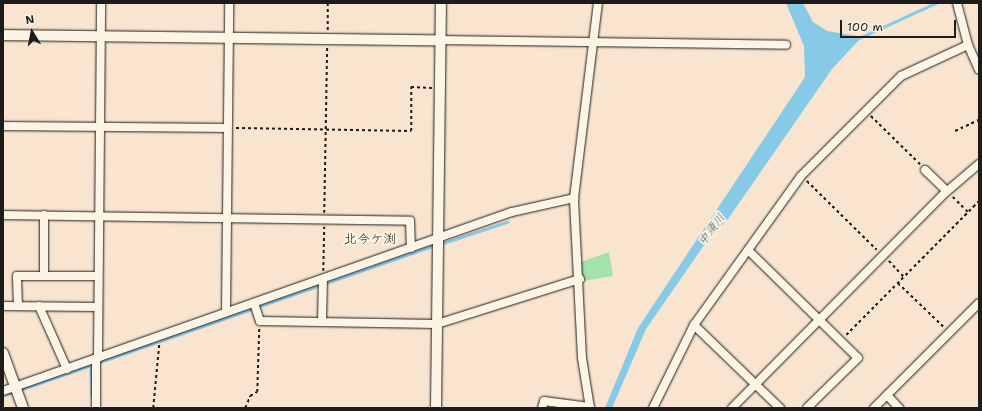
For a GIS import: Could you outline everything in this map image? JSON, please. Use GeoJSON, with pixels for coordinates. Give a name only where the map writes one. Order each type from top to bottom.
{"type":"FeatureCollection","features":[{"type":"Feature","properties":{"kind":"street"},"geometry":{"type":"LineString","coordinates":[[96,408],[96,307],[101,3]]}},
{"type":"Feature","properties":{"kind":"street"},"geometry":{"type":"LineString","coordinates":[[226,312],[226,218],[230,3]]}},
{"type":"Feature","properties":{"kind":"street"},"geometry":{"type":"LineString","coordinates":[[436,408],[441,3]]}},
{"type":"Feature","properties":{"kind":"street"},"geometry":{"type":"LineString","coordinates":[[542,408],[544,401],[590,408],[582,358],[580,279],[574,198],[598,3]]}},
{"type":"Feature","properties":{"kind":"street"},"geometry":{"type":"LineString","coordinates":[[957,3],[968,46],[976,58],[979,70]]}},
{"type":"Feature","properties":{"kind":"street"},"geometry":{"type":"LineString","coordinates":[[3,35],[786,45]]}},
{"type":"Feature","properties":{"kind":"street"},"geometry":{"type":"LineString","coordinates":[[653,408],[694,325],[802,176],[900,76],[968,46]]}},
{"type":"Feature","properties":{"kind":"street"},"geometry":{"type":"LineString","coordinates":[[3,126],[228,128]]}},
{"type":"Feature","properties":{"kind":"street"},"geometry":{"type":"LineString","coordinates":[[732,408],[947,191],[979,164]]}},
{"type":"Feature","properties":{"kind":"street"},"geometry":{"type":"LineString","coordinates":[[925,170],[947,191]]}},
{"type":"Feature","properties":{"kind":"street"},"geometry":{"type":"LineString","coordinates":[[3,391],[512,212],[574,198]]}},
{"type":"Feature","properties":{"kind":"street"},"geometry":{"type":"LineString","coordinates":[[3,215],[410,221],[411,248]]}},
{"type":"Feature","properties":{"kind":"street"},"geometry":{"type":"LineString","coordinates":[[44,215],[44,276]]}},
{"type":"Feature","properties":{"kind":"street"},"geometry":{"type":"LineString","coordinates":[[748,250],[858,358],[807,408]]}},
{"type":"Feature","properties":{"kind":"street"},"geometry":{"type":"LineString","coordinates":[[18,306],[17,276],[97,276]]}},
{"type":"Feature","properties":{"kind":"street"},"geometry":{"type":"LineString","coordinates":[[322,322],[323,279]]}},
{"type":"Feature","properties":{"kind":"street"},"geometry":{"type":"LineString","coordinates":[[254,303],[260,321],[437,324],[580,279]]}},
{"type":"Feature","properties":{"kind":"street"},"geometry":{"type":"LineString","coordinates":[[874,408],[979,303]]}},
{"type":"Feature","properties":{"kind":"street"},"geometry":{"type":"LineString","coordinates":[[3,306],[96,307]]}},
{"type":"Feature","properties":{"kind":"street"},"geometry":{"type":"LineString","coordinates":[[39,306],[67,369]]}},
{"type":"Feature","properties":{"kind":"street"},"geometry":{"type":"LineString","coordinates":[[694,325],[780,408]]}},
{"type":"Feature","properties":{"kind":"street"},"geometry":{"type":"LineString","coordinates":[[3,353],[17,386],[23,408]]}},
{"type":"Feature","properties":{"kind":"street"},"geometry":{"type":"LineString","coordinates":[[887,395],[899,408]]}},
{"type":"Feature","properties":{"kind":"path"},"geometry":{"type":"LineString","coordinates":[[323,279],[328,3]]}},
{"type":"Feature","properties":{"kind":"path"},"geometry":{"type":"LineString","coordinates":[[228,128],[411,131],[411,87],[440,88]]}},
{"type":"Feature","properties":{"kind":"path"},"geometry":{"type":"LineString","coordinates":[[866,111],[925,170]]}},
{"type":"Feature","properties":{"kind":"path"},"geometry":{"type":"LineString","coordinates":[[955,131],[979,120]]}},
{"type":"Feature","properties":{"kind":"path"},"geometry":{"type":"LineString","coordinates":[[802,176],[905,277]]}},
{"type":"Feature","properties":{"kind":"path"},"geometry":{"type":"LineString","coordinates":[[947,191],[968,212]]}},
{"type":"Feature","properties":{"kind":"path"},"geometry":{"type":"LineString","coordinates":[[840,341],[905,277],[979,200]]}},
{"type":"Feature","properties":{"kind":"path"},"geometry":{"type":"LineString","coordinates":[[898,283],[950,333]]}},
{"type":"Feature","properties":{"kind":"path"},"geometry":{"type":"LineString","coordinates":[[246,408],[250,396],[257,392],[260,321]]}},
{"type":"Feature","properties":{"kind":"path"},"geometry":{"type":"LineString","coordinates":[[153,408],[160,336]]}},
{"type":"Feature","properties":{"kind":"green space"},"geometry":{"type":"Polygon","coordinates":[[[609,252],[613,276],[583,281],[581,262],[609,252]]]}},
{"type":"Feature","properties":{"kind":"water","name":"中須川"},"geometry":{"type":"Polygon","coordinates":[[[786,3],[803,3],[813,22],[827,31],[857,36],[858,41],[832,69],[728,219],[709,238],[646,329],[612,408],[605,408],[638,328],[805,77],[804,46],[786,3]]]}},
{"type":"Feature","properties":{"kind":"waterway"},"geometry":{"type":"LineString","coordinates":[[855,40],[936,3]]}},
{"type":"Feature","properties":{"kind":"waterway"},"geometry":{"type":"LineString","coordinates":[[440,244],[507,222]]}},
{"type":"Feature","properties":{"kind":"waterway"},"geometry":{"type":"LineString","coordinates":[[19,390],[435,245]]}},
{"type":"Feature","properties":{"kind":"waterway"},"geometry":{"type":"LineString","coordinates":[[91,365],[92,396]]}},
{"type":"Feature","properties":{"kind":"waterway"},"geometry":{"type":"LineString","coordinates":[[3,395],[14,392]]}},
{"type":"Feature","properties":{"kind":"district","name":"北今ケ渕"},"geometry":{"type":"Point","coordinates":[370,239]}}]}
